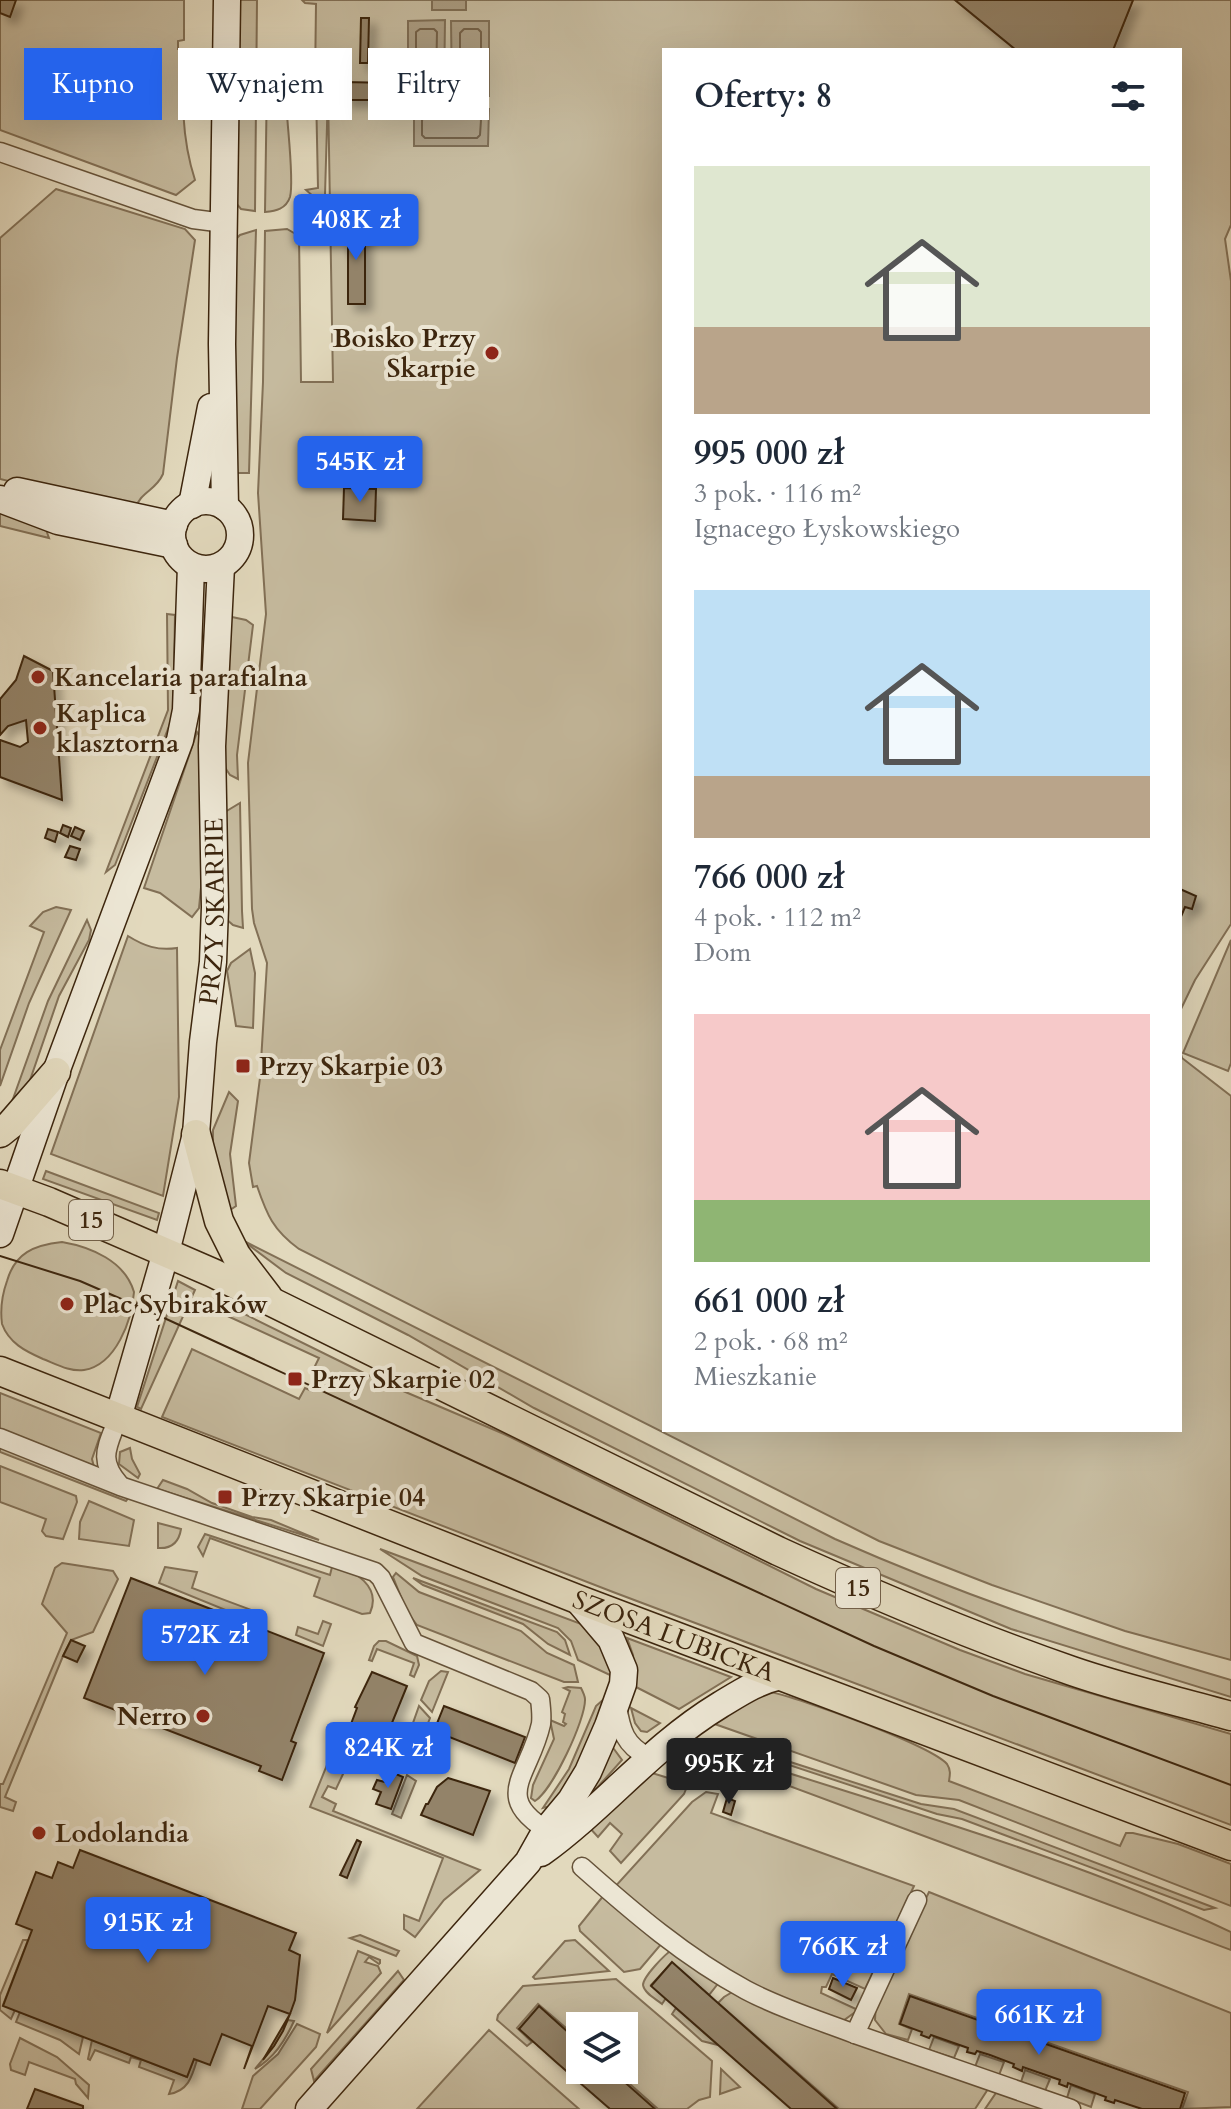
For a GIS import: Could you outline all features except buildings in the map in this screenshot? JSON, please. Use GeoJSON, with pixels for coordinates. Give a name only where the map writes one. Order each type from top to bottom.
{"type":"FeatureCollection","features":[{"type":"Feature","properties":{"kind":"main road"},"geometry":{"type":"LineString","coordinates":[[0,1133],[56,1072]]}},
{"type":"Feature","properties":{"kind":"main road"},"geometry":{"type":"LineString","coordinates":[[196,1134],[219,1221],[236,1255],[271,1301]]}},
{"type":"Feature","properties":{"kind":"main road","name":"15"},"geometry":{"type":"LineString","coordinates":[[8,1187],[166,1252],[271,1301],[778,1551],[864,1590],[953,1628],[1075,1672],[1231,1716]]}},
{"type":"Feature","properties":{"kind":"main road"},"geometry":{"type":"LineString","coordinates":[[0,1371],[118,1418]]}},
{"type":"Feature","properties":{"kind":"main road","name":"SZOSA LUBICKA"},"geometry":{"type":"LineString","coordinates":[[118,1418],[577,1599],[1231,1846]]}},
{"type":"Feature","properties":{"kind":"street"},"geometry":{"type":"LineString","coordinates":[[225,507],[222,344],[227,0]]}},
{"type":"Feature","properties":{"kind":"street"},"geometry":{"type":"LineString","coordinates":[[0,152],[193,219],[224,223]]}},
{"type":"Feature","properties":{"kind":"street"},"geometry":{"type":"LineString","coordinates":[[192,505],[222,344]]}},
{"type":"Feature","properties":{"kind":"street"},"geometry":{"type":"LineString","coordinates":[[0,487],[165,537]]}},
{"type":"Feature","properties":{"kind":"street"},"geometry":{"type":"LineString","coordinates":[[0,499],[58,521],[165,537]]}},
{"type":"Feature","properties":{"kind":"street"},"geometry":{"type":"LineString","coordinates":[[209,502],[225,507],[236,520],[240,538],[234,554],[221,566],[191,577],[163,552],[165,537],[181,513],[192,505],[209,502]]}},
{"type":"Feature","properties":{"kind":"street","name":"PRZY SKARPIE"},"geometry":{"type":"LineString","coordinates":[[166,1252],[196,1134],[213,962],[212,746],[221,566]]}},
{"type":"Feature","properties":{"kind":"street"},"geometry":{"type":"LineString","coordinates":[[0,1234],[8,1187],[56,1072],[180,740],[186,710],[191,577]]}},
{"type":"Feature","properties":{"kind":"street"},"geometry":{"type":"LineString","coordinates":[[120,1486],[107,1471],[105,1459],[166,1252]]}},
{"type":"Feature","properties":{"kind":"street"},"geometry":{"type":"LineString","coordinates":[[0,1438],[120,1486],[364,1566],[381,1578],[414,1643],[531,1691],[540,1699],[541,1722],[518,1784],[519,1803],[530,1820],[554,1834]]}},
{"type":"Feature","properties":{"kind":"street"},"geometry":{"type":"LineString","coordinates":[[554,1834],[588,1772],[617,1703],[624,1670],[611,1639],[577,1599]]}},
{"type":"Feature","properties":{"kind":"street"},"geometry":{"type":"LineString","coordinates":[[309,2109],[554,1834],[696,1719],[747,1688],[780,1676]]}},
{"type":"Feature","properties":{"kind":"street"},"geometry":{"type":"LineString","coordinates":[[617,1703],[624,1737],[633,1749],[648,1757]]}},
{"type":"Feature","properties":{"kind":"street"},"geometry":{"type":"LineString","coordinates":[[582,1867],[669,1941],[716,1972],[775,2004],[1071,2109]]}},
{"type":"Feature","properties":{"kind":"street"},"geometry":{"type":"LineString","coordinates":[[855,2034],[917,1900]]}},
{"type":"Feature","properties":{"kind":"shaded area"},"geometry":{"type":"Polygon","coordinates":[[[0,0],[184,0],[184,40],[178,41],[178,120],[184,120],[195,180],[176,195],[0,130],[0,0]]]}},
{"type":"Feature","properties":{"kind":"shaded area"},"geometry":{"type":"Polygon","coordinates":[[[237,0],[257,0],[257,48],[237,48],[237,0]]]}},
{"type":"Feature","properties":{"kind":"shaded area"},"geometry":{"type":"Polygon","coordinates":[[[302,0],[955,0],[1014,48],[662,48],[662,1432],[299,1249],[272,1221],[257,1186],[253,1187],[249,1163],[260,1078],[267,963],[252,909],[248,763],[266,614],[258,493],[265,231],[287,229],[299,236],[301,382],[333,382],[328,120],[352,120],[352,48],[315,48],[316,4],[302,0]]]}},
{"type":"Feature","properties":{"kind":"shaded area"},"geometry":{"type":"Polygon","coordinates":[[[1133,0],[1231,0],[1231,225],[1225,239],[1231,281],[1231,924],[1195,980],[1182,1007],[1182,48],[1114,48],[1133,0]]]}},
{"type":"Feature","properties":{"kind":"shaded area"},"geometry":{"type":"Polygon","coordinates":[[[238,120],[256,120],[255,211],[241,209],[235,202],[238,120]]]}},
{"type":"Feature","properties":{"kind":"shaded area"},"geometry":{"type":"Polygon","coordinates":[[[266,120],[287,120],[290,197],[283,207],[265,212],[266,120]]]}},
{"type":"Feature","properties":{"kind":"shaded area"},"geometry":{"type":"Polygon","coordinates":[[[317,120],[327,120],[325,195],[314,197],[306,190],[318,188],[317,120]]]}},
{"type":"Feature","properties":{"kind":"shaded area"},"geometry":{"type":"Polygon","coordinates":[[[56,189],[185,229],[195,240],[163,474],[140,499],[134,511],[0,479],[0,238],[56,189]]]}},
{"type":"Feature","properties":{"kind":"shaded area"},"geometry":{"type":"Polygon","coordinates":[[[256,230],[249,473],[229,473],[235,240],[256,230]]]}},
{"type":"Feature","properties":{"kind":"shaded area"},"geometry":{"type":"Polygon","coordinates":[[[0,504],[44,524],[49,538],[0,526],[0,504]]]}},
{"type":"Feature","properties":{"kind":"shaded area"},"geometry":{"type":"Polygon","coordinates":[[[167,614],[175,615],[173,716],[115,865],[106,872],[168,710],[167,614]]]}},
{"type":"Feature","properties":{"kind":"shaded area"},"geometry":{"type":"Polygon","coordinates":[[[232,617],[253,625],[237,755],[238,779],[230,775],[222,763],[224,618],[232,617]]]}},
{"type":"Feature","properties":{"kind":"shaded area"},"geometry":{"type":"Polygon","coordinates":[[[197,732],[200,737],[202,877],[199,908],[192,917],[160,893],[144,888],[197,732]]]}},
{"type":"Feature","properties":{"kind":"shaded area"},"geometry":{"type":"Polygon","coordinates":[[[240,803],[243,928],[225,918],[225,812],[240,803]]]}},
{"type":"Feature","properties":{"kind":"shaded area"},"geometry":{"type":"Polygon","coordinates":[[[56,907],[71,910],[29,1003],[0,1086],[0,1050],[44,932],[30,926],[43,912],[56,907]]]}},
{"type":"Feature","properties":{"kind":"shaded area"},"geometry":{"type":"Polygon","coordinates":[[[87,920],[91,930],[89,940],[59,996],[29,1083],[9,1110],[48,1001],[87,920]]]}},
{"type":"Feature","properties":{"kind":"shaded area"},"geometry":{"type":"Polygon","coordinates":[[[128,936],[151,947],[177,948],[179,1097],[163,1196],[51,1154],[128,936]]]}},
{"type":"Feature","properties":{"kind":"shaded area"},"geometry":{"type":"Polygon","coordinates":[[[1231,940],[1231,1063],[1228,1071],[1183,1053],[1231,940]]]}},
{"type":"Feature","properties":{"kind":"shaded area"},"geometry":{"type":"Polygon","coordinates":[[[250,949],[255,973],[253,1028],[236,1026],[227,971],[231,963],[250,949]]]}},
{"type":"Feature","properties":{"kind":"shaded area"},"geometry":{"type":"Polygon","coordinates":[[[1182,1058],[1231,1096],[1231,1660],[1125,1631],[992,1585],[879,1541],[662,1432],[1182,1432],[1182,1058]]]}},
{"type":"Feature","properties":{"kind":"shaded area"},"geometry":{"type":"Polygon","coordinates":[[[229,1092],[238,1101],[230,1154],[236,1206],[227,1212],[213,1147],[213,1130],[229,1092]]]}},
{"type":"Feature","properties":{"kind":"shaded area"},"geometry":{"type":"Polygon","coordinates":[[[46,1171],[159,1213],[157,1220],[43,1179],[46,1171]]]}},
{"type":"Feature","properties":{"kind":"shaded area"},"geometry":{"type":"Polygon","coordinates":[[[242,1240],[835,1539],[932,1580],[1031,1616],[1231,1680],[1231,1697],[1011,1629],[800,1541],[534,1408],[408,1335],[286,1273],[242,1240]]]}},
{"type":"Feature","properties":{"kind":"shaded area"},"geometry":{"type":"Polygon","coordinates":[[[62,1242],[106,1257],[123,1272],[134,1292],[126,1328],[113,1351],[105,1360],[84,1370],[63,1367],[30,1353],[13,1341],[2,1324],[4,1292],[15,1264],[34,1248],[62,1242]]]}},
{"type":"Feature","properties":{"kind":"shaded area"},"geometry":{"type":"Polygon","coordinates":[[[178,1281],[195,1290],[141,1409],[137,1407],[178,1281]]]}},
{"type":"Feature","properties":{"kind":"shaded area"},"geometry":{"type":"Polygon","coordinates":[[[214,1299],[382,1382],[504,1434],[816,1589],[1025,1674],[1231,1734],[1231,1825],[613,1592],[162,1417],[192,1349],[299,1399],[305,1388],[312,1391],[320,1374],[313,1370],[319,1358],[210,1308],[214,1299]]]}},
{"type":"Feature","properties":{"kind":"shaded area"},"geometry":{"type":"Polygon","coordinates":[[[0,1393],[101,1433],[92,1459],[94,1467],[0,1430],[0,1393]]]}},
{"type":"Feature","properties":{"kind":"shaded area"},"geometry":{"type":"Polygon","coordinates":[[[0,1447],[129,1497],[126,1501],[0,1452],[0,1447]]]}},
{"type":"Feature","properties":{"kind":"shaded area"},"geometry":{"type":"Polygon","coordinates":[[[130,1448],[140,1474],[138,1478],[119,1464],[120,1452],[130,1448]]]}},
{"type":"Feature","properties":{"kind":"shaded area"},"geometry":{"type":"Polygon","coordinates":[[[0,1466],[76,1496],[77,1502],[63,1539],[46,1536],[42,1531],[46,1519],[0,1502],[0,1466]]]}},
{"type":"Feature","properties":{"kind":"shaded area"},"geometry":{"type":"Polygon","coordinates":[[[163,1480],[212,1503],[271,1520],[319,1540],[157,1489],[163,1480]]]}},
{"type":"Feature","properties":{"kind":"shaded area"},"geometry":{"type":"Polygon","coordinates":[[[89,1501],[134,1520],[129,1546],[79,1539],[80,1522],[89,1501]]]}},
{"type":"Feature","properties":{"kind":"shaded area"},"geometry":{"type":"Polygon","coordinates":[[[158,1523],[181,1529],[179,1538],[171,1546],[158,1548],[158,1523]]]}},
{"type":"Feature","properties":{"kind":"shaded area"},"geometry":{"type":"Polygon","coordinates":[[[205,1534],[330,1575],[333,1563],[341,1566],[369,1587],[373,1603],[370,1613],[362,1614],[314,1596],[320,1578],[210,1538],[203,1556],[198,1547],[205,1534]]]}},
{"type":"Feature","properties":{"kind":"shaded area"},"geometry":{"type":"Polygon","coordinates":[[[380,1549],[584,1625],[607,1651],[612,1676],[578,1660],[571,1641],[558,1628],[422,1576],[380,1549]]]}},
{"type":"Feature","properties":{"kind":"shaded area"},"geometry":{"type":"Polygon","coordinates":[[[62,1563],[113,1571],[118,1579],[93,1632],[71,1640],[63,1656],[5,1797],[16,1802],[13,1811],[0,1807],[0,1784],[3,1784],[67,1633],[42,1604],[55,1568],[62,1563]]]}},
{"type":"Feature","properties":{"kind":"shaded area"},"geometry":{"type":"Polygon","coordinates":[[[165,1567],[197,1572],[192,1588],[262,1614],[259,1620],[250,1620],[159,1583],[165,1567]]]}},
{"type":"Feature","properties":{"kind":"shaded area"},"geometry":{"type":"Polygon","coordinates":[[[396,1573],[419,1592],[521,1631],[547,1653],[574,1665],[578,1682],[564,1682],[417,1625],[407,1612],[393,1577],[396,1573]]]}},
{"type":"Feature","properties":{"kind":"shaded area"},"geometry":{"type":"Polygon","coordinates":[[[413,1578],[557,1632],[565,1640],[570,1655],[548,1644],[523,1624],[423,1585],[413,1578]]]}},
{"type":"Feature","properties":{"kind":"shaded area"},"geometry":{"type":"Polygon","coordinates":[[[323,1621],[331,1624],[323,1646],[296,1635],[298,1627],[318,1634],[323,1621]]]}},
{"type":"Feature","properties":{"kind":"shaded area"},"geometry":{"type":"Polygon","coordinates":[[[627,1638],[731,1677],[679,1709],[636,1687],[633,1655],[627,1638]]]}},
{"type":"Feature","properties":{"kind":"shaded area"},"geometry":{"type":"Polygon","coordinates":[[[379,1641],[386,1641],[417,1656],[419,1665],[414,1677],[410,1675],[414,1663],[377,1649],[372,1661],[369,1660],[379,1641]]]}},
{"type":"Feature","properties":{"kind":"shaded area"},"geometry":{"type":"Polygon","coordinates":[[[441,1671],[448,1672],[432,1712],[421,1700],[429,1681],[441,1671]]]}},
{"type":"Feature","properties":{"kind":"shaded area"},"geometry":{"type":"Polygon","coordinates":[[[564,1688],[581,1688],[585,1699],[584,1709],[559,1770],[535,1801],[531,1798],[533,1785],[554,1739],[550,1720],[564,1726],[566,1724],[562,1712],[570,1691],[564,1688]]]}},
{"type":"Feature","properties":{"kind":"shaded area"},"geometry":{"type":"Polygon","coordinates":[[[770,1692],[834,1712],[916,1745],[947,1764],[949,1781],[1120,1846],[1126,1833],[1133,1833],[1178,1844],[1231,1864],[1231,1906],[959,1800],[916,1795],[709,1722],[770,1692]]]}},
{"type":"Feature","properties":{"kind":"shaded area"},"geometry":{"type":"Polygon","coordinates":[[[604,1699],[593,1741],[555,1805],[543,1808],[569,1769],[596,1706],[604,1699]]]}},
{"type":"Feature","properties":{"kind":"shaded area"},"geometry":{"type":"Polygon","coordinates":[[[419,1706],[430,1718],[421,1741],[430,1746],[422,1760],[414,1754],[407,1740],[419,1706]]]}},
{"type":"Feature","properties":{"kind":"shaded area"},"geometry":{"type":"Polygon","coordinates":[[[631,1708],[660,1723],[647,1732],[641,1731],[631,1708]]]}},
{"type":"Feature","properties":{"kind":"shaded area"},"geometry":{"type":"Polygon","coordinates":[[[725,1741],[921,1804],[954,1809],[1215,1908],[1204,1910],[962,1819],[937,1814],[726,1744],[725,1741]]]}},
{"type":"Feature","properties":{"kind":"shaded area"},"geometry":{"type":"Polygon","coordinates":[[[611,1745],[622,1760],[586,1800],[611,1745]]]}},
{"type":"Feature","properties":{"kind":"shaded area"},"geometry":{"type":"Polygon","coordinates":[[[333,1750],[340,1753],[334,1765],[340,1769],[346,1755],[351,1757],[336,1789],[328,1786],[322,1797],[336,1804],[333,1811],[480,1870],[444,1900],[415,1937],[404,1929],[404,1915],[419,1921],[443,1858],[310,1807],[333,1750]]]}},
{"type":"Feature","properties":{"kind":"shaded area"},"geometry":{"type":"Polygon","coordinates":[[[729,1754],[983,1835],[1109,1880],[1231,1932],[1231,1950],[749,1771],[743,1783],[717,1769],[729,1754]]]}},
{"type":"Feature","properties":{"kind":"shaded area"},"geometry":{"type":"Polygon","coordinates":[[[652,1773],[688,1784],[684,1794],[621,1863],[610,1851],[622,1834],[610,1823],[598,1837],[588,1826],[652,1773]]]}},
{"type":"Feature","properties":{"kind":"shaded area"},"geometry":{"type":"Polygon","coordinates":[[[407,1775],[416,1781],[401,1818],[392,1814],[407,1775]]]}},
{"type":"Feature","properties":{"kind":"shaded area"},"geometry":{"type":"Polygon","coordinates":[[[706,1792],[718,1794],[711,1813],[914,1886],[865,1989],[832,1974],[826,1987],[822,1987],[821,1993],[858,2010],[840,2023],[748,1986],[612,1890],[692,1802],[706,1792]]]}},
{"type":"Feature","properties":{"kind":"shaded area"},"geometry":{"type":"Polygon","coordinates":[[[929,1892],[1231,2013],[1231,2107],[1182,2109],[1188,2092],[909,1994],[899,2024],[912,2029],[908,2040],[886,2034],[875,2020],[876,2000],[929,1892]]]}},
{"type":"Feature","properties":{"kind":"shaded area"},"geometry":{"type":"Polygon","coordinates":[[[604,1895],[663,1942],[640,1969],[624,1972],[580,1931],[579,1926],[604,1895]]]}},
{"type":"Feature","properties":{"kind":"shaded area"},"geometry":{"type":"Polygon","coordinates":[[[360,1935],[399,1951],[396,1956],[350,1938],[360,1935]]]}},
{"type":"Feature","properties":{"kind":"shaded area"},"geometry":{"type":"Polygon","coordinates":[[[23,1940],[28,1940],[3,2005],[15,2010],[11,2019],[0,2010],[0,1995],[23,1940]]]}},
{"type":"Feature","properties":{"kind":"shaded area"},"geometry":{"type":"Polygon","coordinates":[[[575,1940],[609,1971],[533,1977],[565,1941],[575,1940]]]}},
{"type":"Feature","properties":{"kind":"shaded area"},"geometry":{"type":"Polygon","coordinates":[[[672,1950],[720,1981],[709,1995],[672,1963],[651,1985],[666,1998],[662,2004],[646,1991],[643,1985],[647,1977],[672,1950]]]}},
{"type":"Feature","properties":{"kind":"shaded area"},"geometry":{"type":"Polygon","coordinates":[[[358,1951],[380,1960],[379,1964],[369,1957],[365,1962],[378,1966],[381,1973],[327,2033],[358,1951]]]}},
{"type":"Feature","properties":{"kind":"shaded area"},"geometry":{"type":"Polygon","coordinates":[[[398,1971],[404,1980],[314,2081],[311,2069],[398,1971]]]}},
{"type":"Feature","properties":{"kind":"shaded area"},"geometry":{"type":"Polygon","coordinates":[[[616,1979],[712,2061],[710,2097],[699,2100],[687,2109],[658,2109],[630,2084],[638,2084],[638,2012],[566,2012],[566,2028],[538,2004],[517,2028],[532,2042],[527,2046],[497,2020],[523,1986],[616,1979]]]}},
{"type":"Feature","properties":{"kind":"shaded area"},"geometry":{"type":"Polygon","coordinates":[[[734,1991],[990,2086],[975,2109],[839,2109],[718,2003],[734,1991]]]}},
{"type":"Feature","properties":{"kind":"shaded area"},"geometry":{"type":"Polygon","coordinates":[[[676,2008],[718,2045],[702,2041],[672,2014],[676,2008]]]}},
{"type":"Feature","properties":{"kind":"shaded area"},"geometry":{"type":"Polygon","coordinates":[[[20,2012],[83,2037],[79,2054],[60,2040],[16,2022],[20,2012]]]}},
{"type":"Feature","properties":{"kind":"shaded area"},"geometry":{"type":"Polygon","coordinates":[[[288,2020],[294,2021],[283,2042],[268,2060],[255,2069],[274,2046],[288,2020]]]}},
{"type":"Feature","properties":{"kind":"shaded area"},"geometry":{"type":"Polygon","coordinates":[[[297,2024],[320,2034],[316,2047],[260,2109],[242,2109],[253,2076],[278,2054],[297,2024]]]}},
{"type":"Feature","properties":{"kind":"shaded area"},"geometry":{"type":"Polygon","coordinates":[[[489,2030],[579,2109],[417,2109],[489,2030]]]}},
{"type":"Feature","properties":{"kind":"shaded area"},"geometry":{"type":"Polygon","coordinates":[[[934,2037],[959,2046],[954,2058],[929,2050],[934,2037]]]}},
{"type":"Feature","properties":{"kind":"shaded area"},"geometry":{"type":"Polygon","coordinates":[[[20,2038],[57,2057],[89,2085],[88,2098],[75,2079],[29,2062],[25,2075],[11,2070],[10,2064],[20,2038]]]}},
{"type":"Feature","properties":{"kind":"shaded area"},"geometry":{"type":"Polygon","coordinates":[[[92,2040],[187,2077],[194,2059],[197,2060],[185,2086],[169,2094],[174,2080],[139,2067],[141,2060],[131,2057],[129,2063],[95,2050],[88,2059],[92,2040]]]}},
{"type":"Feature","properties":{"kind":"shaded area"},"geometry":{"type":"Polygon","coordinates":[[[980,2054],[1004,2062],[999,2075],[975,2067],[980,2054]]]}},
{"type":"Feature","properties":{"kind":"shaded area"},"geometry":{"type":"Polygon","coordinates":[[[721,2069],[740,2087],[720,2094],[721,2069]]]}},
{"type":"Feature","properties":{"kind":"shaded area"},"geometry":{"type":"Polygon","coordinates":[[[1025,2070],[1050,2079],[1045,2091],[1021,2082],[1025,2070]]]}},
{"type":"Feature","properties":{"kind":"shaded area"},"geometry":{"type":"Polygon","coordinates":[[[1071,2085],[1095,2094],[1091,2107],[1067,2098],[1071,2085]]]}},
{"type":"Feature","properties":{"kind":"shaded area"},"geometry":{"type":"Polygon","coordinates":[[[998,2090],[1052,2109],[985,2109],[998,2090]]]}},
{"type":"Feature","properties":{"kind":"water"},"geometry":{"type":"Polygon","coordinates":[[[432,0],[466,0],[466,10],[432,10],[432,0]]]}},
{"type":"Feature","properties":{"kind":"water"},"geometry":{"type":"Polygon","coordinates":[[[445,20],[445,48],[408,48],[408,21],[445,20]]]}},
{"type":"Feature","properties":{"kind":"water"},"geometry":{"type":"Polygon","coordinates":[[[451,21],[489,21],[489,48],[451,48],[451,21]]]}},
{"type":"Feature","properties":{"kind":"water"},"geometry":{"type":"Polygon","coordinates":[[[414,120],[489,120],[488,146],[414,146],[414,120]]]}},
{"type":"Feature","properties":{"kind":"tram line"},"geometry":{"type":"LineString","coordinates":[[0,1256],[80,1281],[149,1311],[874,1646],[993,1696],[1231,1785]]}},
{"type":"Feature","properties":{"kind":"place","name":"Boisko Przy Skarpie"},"geometry":{"type":"Point","coordinates":[492,353]}},
{"type":"Feature","properties":{"kind":"place","name":"Kancelaria parafialna"},"geometry":{"type":"Point","coordinates":[38,677]}},
{"type":"Feature","properties":{"kind":"place","name":"Kaplica klasztorna"},"geometry":{"type":"Point","coordinates":[40,728]}},
{"type":"Feature","properties":{"kind":"place","name":"Przy Skarpie 03"},"geometry":{"type":"Point","coordinates":[243,1066]}},
{"type":"Feature","properties":{"kind":"place","name":"Plac Sybiraków"},"geometry":{"type":"Point","coordinates":[67,1304]}},
{"type":"Feature","properties":{"kind":"place","name":"Przy Skarpie 02"},"geometry":{"type":"Point","coordinates":[295,1379]}},
{"type":"Feature","properties":{"kind":"place","name":"Przy Skarpie 04"},"geometry":{"type":"Point","coordinates":[225,1497]}},
{"type":"Feature","properties":{"kind":"place","name":"Nerro"},"geometry":{"type":"Point","coordinates":[203,1716]}},
{"type":"Feature","properties":{"kind":"place","name":"Lodolandia"},"geometry":{"type":"Point","coordinates":[39,1833]}}]}
